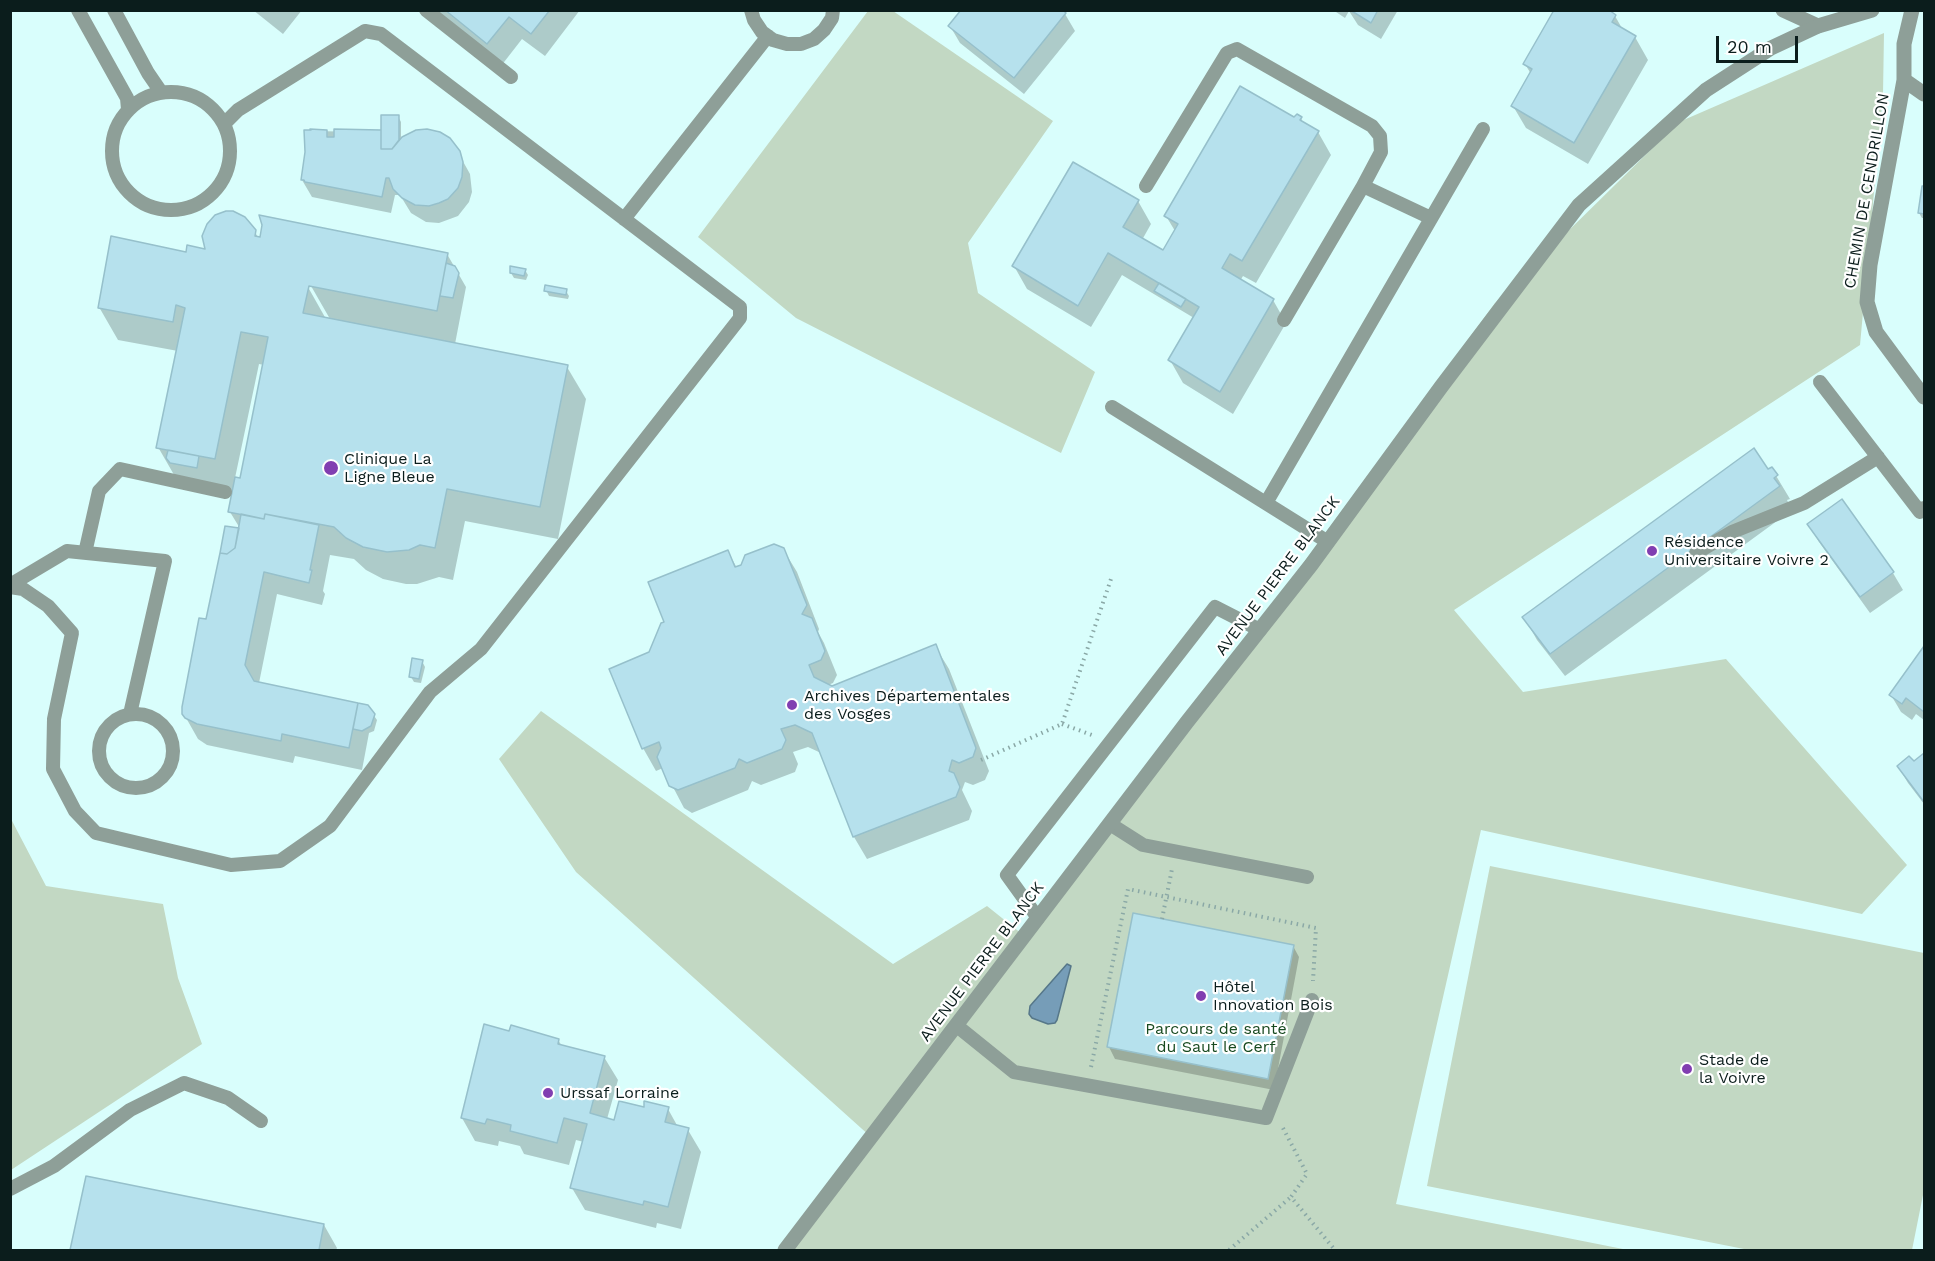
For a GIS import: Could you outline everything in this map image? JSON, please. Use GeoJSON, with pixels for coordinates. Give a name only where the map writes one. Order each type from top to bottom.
{"type":"FeatureCollection","features":[{"type":"Feature","properties":{"kind":"street"},"geometry":{"type":"LineString","coordinates":[[1783,10],[1799,14],[1818,26]]}},
{"type":"Feature","properties":{"kind":"street","name":"AVENUE PIERRE BLANCK"},"geometry":{"type":"LineString","coordinates":[[786,1251],[1187,722],[1328,542],[1440,387],[1579,205],[1706,90],[1771,48],[1818,26],[1872,10]]}},
{"type":"Feature","properties":{"kind":"street","name":"CHEMIN DE CENDRILLON"},"geometry":{"type":"LineString","coordinates":[[1912,10],[1904,44],[1904,80],[1870,266],[1867,302],[1876,332],[1924,398]]}},
{"type":"Feature","properties":{"kind":"street"},"geometry":{"type":"LineString","coordinates":[[1904,80],[1924,94]]}},
{"type":"Feature","properties":{"kind":"lane"},"geometry":{"type":"LineString","coordinates":[[78,10],[127,98],[128,110]]}},
{"type":"Feature","properties":{"kind":"lane"},"geometry":{"type":"LineString","coordinates":[[114,10],[161,93]]}},
{"type":"Feature","properties":{"kind":"lane"},"geometry":{"type":"LineString","coordinates":[[426,10],[511,77]]}},
{"type":"Feature","properties":{"kind":"lane"},"geometry":{"type":"LineString","coordinates":[[751,10],[762,32],[774,40],[787,44],[801,44],[814,39],[824,30],[834,10]]}},
{"type":"Feature","properties":{"kind":"lane"},"geometry":{"type":"LineString","coordinates":[[10,586],[23,589],[48,606],[72,633],[54,719],[53,769],[75,811],[96,833],[231,865],[280,861],[330,826],[430,692],[481,649],[740,318],[740,307],[381,34],[365,31],[238,110],[224,124]]}},
{"type":"Feature","properties":{"kind":"lane"},"geometry":{"type":"LineString","coordinates":[[624,219],[768,36]]}},
{"type":"Feature","properties":{"kind":"lane"},"geometry":{"type":"LineString","coordinates":[[1146,186],[1227,53],[1237,49],[1372,126],[1380,136],[1381,152],[1284,320]]}},
{"type":"Feature","properties":{"kind":"lane"},"geometry":{"type":"LineString","coordinates":[[161,93],[180,93],[198,98],[213,109],[224,124],[229,142],[229,161],[223,179],[212,194],[196,205],[178,210],[160,209],[142,203],[127,191],[117,175],[112,157],[113,140],[118,123],[128,110],[143,99],[161,93]]}},
{"type":"Feature","properties":{"kind":"lane"},"geometry":{"type":"LineString","coordinates":[[1266,503],[1483,129]]}},
{"type":"Feature","properties":{"kind":"lane"},"geometry":{"type":"LineString","coordinates":[[1363,186],[1431,218]]}},
{"type":"Feature","properties":{"kind":"lane"},"geometry":{"type":"LineString","coordinates":[[1820,382],[1923,513]]}},
{"type":"Feature","properties":{"kind":"lane"},"geometry":{"type":"LineString","coordinates":[[1112,407],[1328,542]]}},
{"type":"Feature","properties":{"kind":"lane"},"geometry":{"type":"LineString","coordinates":[[1696,553],[1732,532],[1804,503],[1878,458]]}},
{"type":"Feature","properties":{"kind":"lane"},"geometry":{"type":"LineString","coordinates":[[85,553],[99,491],[120,469],[225,492]]}},
{"type":"Feature","properties":{"kind":"lane"},"geometry":{"type":"LineString","coordinates":[[10,586],[67,551],[165,561],[130,714]]}},
{"type":"Feature","properties":{"kind":"lane"},"geometry":{"type":"LineString","coordinates":[[1038,918],[1007,875],[1215,607],[1260,630]]}},
{"type":"Feature","properties":{"kind":"lane"},"geometry":{"type":"LineString","coordinates":[[130,714],[143,714],[164,726],[171,737],[174,750],[167,773],[158,782],[136,789],[114,782],[100,762],[99,749],[108,726],[118,718],[130,714]]}},
{"type":"Feature","properties":{"kind":"lane"},"geometry":{"type":"LineString","coordinates":[[1110,824],[1143,845],[1307,877]]}},
{"type":"Feature","properties":{"kind":"lane"},"geometry":{"type":"LineString","coordinates":[[957,1026],[1014,1072],[1266,1118],[1312,1000]]}},
{"type":"Feature","properties":{"kind":"lane"},"geometry":{"type":"LineString","coordinates":[[10,1189],[54,1166],[130,1110],[184,1083],[228,1098],[261,1120]]}},
{"type":"Feature","properties":{"kind":"path"},"geometry":{"type":"LineString","coordinates":[[1062,724],[1112,576]]}},
{"type":"Feature","properties":{"kind":"path"},"geometry":{"type":"LineString","coordinates":[[981,760],[1062,724],[1111,741]]}},
{"type":"Feature","properties":{"kind":"path"},"geometry":{"type":"LineString","coordinates":[[1162,919],[1175,850]]}},
{"type":"Feature","properties":{"kind":"path"},"geometry":{"type":"LineString","coordinates":[[1087,1085],[1128,889],[1316,927],[1312,1000]]}},
{"type":"Feature","properties":{"kind":"path"},"geometry":{"type":"LineString","coordinates":[[1229,1251],[1291,1197],[1307,1174],[1270,1107]]}},
{"type":"Feature","properties":{"kind":"path"},"geometry":{"type":"LineString","coordinates":[[1291,1197],[1335,1251]]}},
{"type":"Feature","properties":{"kind":"green space"},"geometry":{"type":"Polygon","coordinates":[[[868,11],[893,11],[1053,121],[968,243],[978,293],[1095,372],[1061,453],[796,318],[698,237],[868,11]]]}},
{"type":"Feature","properties":{"kind":"green space","name":"Parcours de santé du Saut le Cerf"},"geometry":{"type":"Polygon","coordinates":[[[1884,33],[1883,94],[1860,345],[1454,610],[1523,692],[1726,659],[1907,865],[1862,914],[1481,830],[1396,1204],[1628,1250],[790,1250],[871,1137],[576,872],[499,759],[541,711],[893,964],[987,906],[1027,938],[1495,303],[1679,122],[1884,33]]]}},
{"type":"Feature","properties":{"kind":"green space"},"geometry":{"type":"Polygon","coordinates":[[[10,817],[46,886],[163,904],[178,978],[202,1044],[11,1170],[10,817]]]}},
{"type":"Feature","properties":{"kind":"green space","name":"Stade de la Voivre"},"geometry":{"type":"Polygon","coordinates":[[[1490,866],[1924,953],[1924,1190],[1912,1250],[1749,1250],[1427,1186],[1490,866]]]}},
{"type":"Feature","properties":{"kind":"water"},"geometry":{"type":"Polygon","coordinates":[[[1067,964],[1071,966],[1057,1020],[1055,1023],[1048,1024],[1032,1018],[1029,1014],[1030,1006],[1067,964]]]}},
{"type":"Feature","properties":{"kind":"building"},"geometry":{"type":"Polygon","coordinates":[[[445,10],[550,10],[531,34],[509,17],[487,44],[445,10]]]}},
{"type":"Feature","properties":{"kind":"building"},"geometry":{"type":"Polygon","coordinates":[[[961,10],[1063,10],[1066,13],[1014,78],[948,26],[961,10]]]}},
{"type":"Feature","properties":{"kind":"building"},"geometry":{"type":"Polygon","coordinates":[[[1350,10],[1378,10],[1371,23],[1350,10]]]}},
{"type":"Feature","properties":{"kind":"building"},"geometry":{"type":"Polygon","coordinates":[[[1554,10],[1609,10],[1616,15],[1612,22],[1636,36],[1574,143],[1511,106],[1532,69],[1523,64],[1554,10]]]}},
{"type":"Feature","properties":{"kind":"building"},"geometry":{"type":"Polygon","coordinates":[[[1240,86],[1294,117],[1297,114],[1302,117],[1300,120],[1319,131],[1242,261],[1230,254],[1222,268],[1274,299],[1220,392],[1168,360],[1199,307],[1108,253],[1078,306],[1012,266],[1073,162],[1139,200],[1123,227],[1163,250],[1178,224],[1164,216],[1240,86]]]}},
{"type":"Feature","properties":{"kind":"building"},"geometry":{"type":"Polygon","coordinates":[[[381,115],[399,115],[399,140],[392,149],[381,149],[381,115]]]}},
{"type":"Feature","properties":{"kind":"building"},"geometry":{"type":"Polygon","coordinates":[[[334,129],[381,130],[381,149],[392,149],[402,137],[416,130],[427,129],[440,132],[450,138],[460,151],[463,162],[462,177],[458,188],[448,199],[429,206],[415,205],[402,198],[393,189],[389,178],[386,178],[382,197],[305,182],[301,180],[305,152],[304,130],[327,130],[327,137],[334,137],[334,129]]]}},
{"type":"Feature","properties":{"kind":"building"},"geometry":{"type":"Polygon","coordinates":[[[1922,186],[1924,186],[1924,214],[1918,213],[1922,186]]]}},
{"type":"Feature","properties":{"kind":"building"},"geometry":{"type":"Polygon","coordinates":[[[233,211],[245,217],[256,230],[255,236],[260,237],[262,225],[259,215],[448,253],[437,311],[309,286],[303,313],[568,365],[540,507],[447,489],[435,548],[420,545],[409,550],[387,552],[363,547],[346,538],[334,527],[265,514],[264,519],[228,512],[235,477],[240,478],[268,337],[241,332],[215,459],[156,448],[185,308],[176,305],[173,322],[98,308],[111,236],[186,252],[187,245],[205,249],[202,236],[207,224],[215,215],[233,211]]]}},
{"type":"Feature","properties":{"kind":"building"},"geometry":{"type":"Polygon","coordinates":[[[446,263],[455,266],[459,273],[453,298],[440,296],[446,263]]]}},
{"type":"Feature","properties":{"kind":"building"},"geometry":{"type":"Polygon","coordinates":[[[510,266],[526,269],[524,276],[510,273],[510,266]]]}},
{"type":"Feature","properties":{"kind":"building"},"geometry":{"type":"Polygon","coordinates":[[[1159,283],[1186,299],[1181,307],[1154,291],[1159,283]]]}},
{"type":"Feature","properties":{"kind":"building"},"geometry":{"type":"Polygon","coordinates":[[[545,285],[567,289],[566,295],[544,291],[545,285]]]}},
{"type":"Feature","properties":{"kind":"building","name":"Résidence Universitaire Voivre 2"},"geometry":{"type":"Polygon","coordinates":[[[1754,448],[1768,469],[1772,467],[1778,475],[1774,478],[1780,486],[1550,654],[1522,617],[1754,448]]]}},
{"type":"Feature","properties":{"kind":"building"},"geometry":{"type":"Polygon","coordinates":[[[168,450],[199,456],[197,468],[170,463],[166,458],[168,450]]]}},
{"type":"Feature","properties":{"kind":"building"},"geometry":{"type":"Polygon","coordinates":[[[1842,499],[1894,572],[1860,597],[1807,524],[1842,499]]]}},
{"type":"Feature","properties":{"kind":"building"},"geometry":{"type":"Polygon","coordinates":[[[241,514],[264,519],[265,514],[319,525],[309,583],[264,572],[245,665],[254,681],[358,703],[349,748],[282,734],[281,741],[197,724],[182,714],[199,618],[206,619],[220,553],[227,554],[235,548],[241,514]]]}},
{"type":"Feature","properties":{"kind":"building"},"geometry":{"type":"Polygon","coordinates":[[[225,526],[239,528],[235,548],[227,554],[220,553],[225,526]]]}},
{"type":"Feature","properties":{"kind":"building","name":"Archives Départementales des Vosges"},"geometry":{"type":"Polygon","coordinates":[[[774,544],[784,548],[807,605],[802,614],[812,618],[825,651],[821,660],[809,665],[814,677],[832,686],[936,644],[976,748],[973,757],[959,763],[952,760],[949,771],[954,773],[960,787],[956,797],[853,837],[812,733],[795,725],[781,729],[786,740],[782,749],[747,763],[739,759],[735,768],[678,790],[669,786],[657,757],[661,748],[659,742],[642,749],[609,669],[649,652],[661,623],[664,622],[648,582],[728,550],[735,567],[741,565],[745,555],[774,544]]]}},
{"type":"Feature","properties":{"kind":"building"},"geometry":{"type":"Polygon","coordinates":[[[1924,646],[1924,712],[1906,698],[1902,704],[1889,695],[1924,646]]]}},
{"type":"Feature","properties":{"kind":"building"},"geometry":{"type":"Polygon","coordinates":[[[412,658],[423,660],[419,679],[409,677],[412,658]]]}},
{"type":"Feature","properties":{"kind":"building"},"geometry":{"type":"Polygon","coordinates":[[[358,703],[368,705],[375,714],[371,726],[362,731],[353,729],[358,703]]]}},
{"type":"Feature","properties":{"kind":"building"},"geometry":{"type":"Polygon","coordinates":[[[1924,753],[1924,802],[1897,766],[1909,756],[1914,761],[1924,753]]]}},
{"type":"Feature","properties":{"kind":"building","name":"Hôtel Innovation Bois"},"geometry":{"type":"Polygon","coordinates":[[[1133,913],[1294,945],[1268,1079],[1107,1047],[1133,913]]]}},
{"type":"Feature","properties":{"kind":"building"},"geometry":{"type":"Polygon","coordinates":[[[484,1024],[509,1031],[511,1025],[559,1039],[558,1044],[605,1056],[590,1113],[614,1120],[619,1101],[644,1107],[644,1101],[669,1107],[665,1122],[689,1128],[668,1207],[644,1201],[643,1205],[570,1188],[587,1124],[564,1118],[557,1143],[510,1131],[511,1125],[487,1119],[485,1124],[461,1118],[484,1024]]]}},
{"type":"Feature","properties":{"kind":"building"},"geometry":{"type":"Polygon","coordinates":[[[86,1176],[324,1224],[319,1250],[70,1250],[86,1176]]]}},
{"type":"Feature","properties":{"kind":"place","name":"Clinique La Ligne Bleue"},"geometry":{"type":"Point","coordinates":[331,468]}},
{"type":"Feature","properties":{"kind":"place","name":"Résidence Universitaire Voivre 2"},"geometry":{"type":"Point","coordinates":[1652,551]}},
{"type":"Feature","properties":{"kind":"place","name":"Archives Départementales des Vosges"},"geometry":{"type":"Point","coordinates":[792,705]}},
{"type":"Feature","properties":{"kind":"place","name":"Hôtel Innovation Bois"},"geometry":{"type":"Point","coordinates":[1201,996]}},
{"type":"Feature","properties":{"kind":"place","name":"Stade de la Voivre"},"geometry":{"type":"Point","coordinates":[1687,1069]}},
{"type":"Feature","properties":{"kind":"place","name":"Urssaf Lorraine"},"geometry":{"type":"Point","coordinates":[548,1093]}}]}
